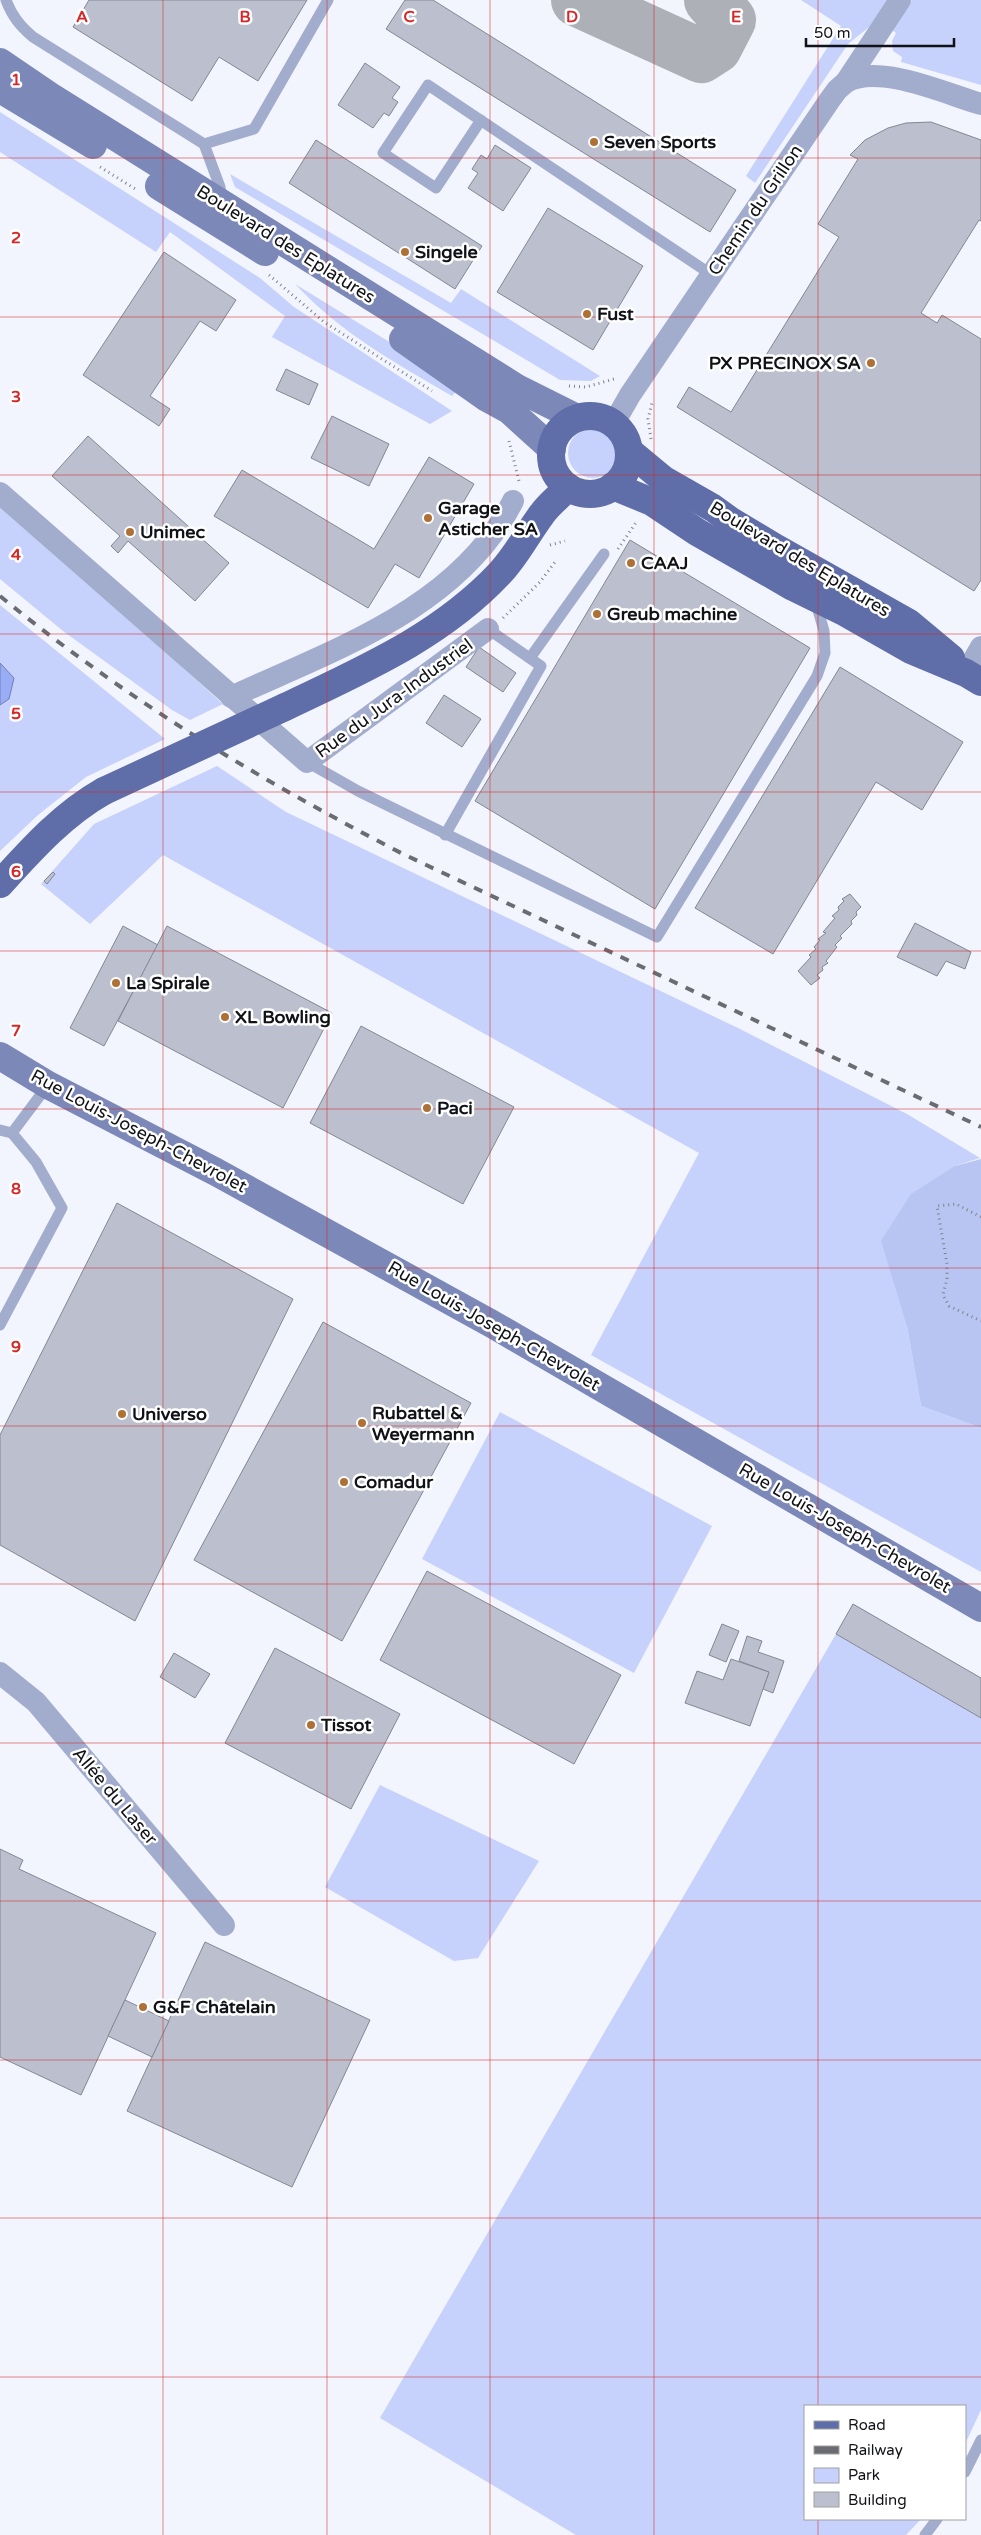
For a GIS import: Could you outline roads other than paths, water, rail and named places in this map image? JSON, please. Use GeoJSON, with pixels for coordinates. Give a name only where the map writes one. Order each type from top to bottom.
{"type":"FeatureCollection","features":[{"type":"Feature","properties":{"kind":"main road","name":"Boulevard des Eplatures"},"geometry":{"type":"LineString","coordinates":[[0,62],[50,96],[517,388],[577,418]]}},
{"type":"Feature","properties":{"kind":"main road","name":"Boulevard des Eplatures"},"geometry":{"type":"LineString","coordinates":[[0,89],[433,358],[453,375],[521,419],[552,449]]}},
{"type":"Feature","properties":{"kind":"main road"},"geometry":{"type":"LineString","coordinates":[[592,416],[614,423],[624,435],[641,447],[629,459],[624,474],[613,486],[591,494],[568,487],[556,473],[553,465],[552,449],[557,434],[569,422],[577,418],[592,416]]}},
{"type":"Feature","properties":{"kind":"main road","name":"Boulevard des Eplatures"},"geometry":{"type":"LineString","coordinates":[[641,447],[664,480],[714,508],[731,522],[909,623],[936,643],[974,677]]}},
{"type":"Feature","properties":{"kind":"main road","name":"Boulevard des Eplatures"},"geometry":{"type":"LineString","coordinates":[[613,486],[652,502],[697,532],[911,650],[974,677]]}},
{"type":"Feature","properties":{"kind":"main road"},"geometry":{"type":"LineString","coordinates":[[0,884],[56,826],[80,806],[104,791],[393,655],[441,626],[491,582],[511,560],[543,512],[568,487]]}},
{"type":"Feature","properties":{"kind":"main road","name":"Rue Louis-Joseph-Chevrolet"},"geometry":{"type":"LineString","coordinates":[[0,1056],[48,1085],[216,1172],[492,1324],[981,1608]]}},
{"type":"Feature","properties":{"kind":"street","name":"Chemin du Grillon"},"geometry":{"type":"LineString","coordinates":[[614,423],[630,395],[837,90],[846,82],[900,0]]}},
{"type":"Feature","properties":{"kind":"street"},"geometry":{"type":"LineString","coordinates":[[846,82],[854,77],[886,76],[981,104]]}},
{"type":"Feature","properties":{"kind":"street"},"geometry":{"type":"LineString","coordinates":[[231,697],[363,636],[403,614],[456,574],[481,550],[500,525],[516,492]]}},
{"type":"Feature","properties":{"kind":"street","name":"Rue du Jura-Industriel"},"geometry":{"type":"LineString","coordinates":[[0,494],[306,762],[488,629]]}},
{"type":"Feature","properties":{"kind":"street"},"geometry":{"type":"LineString","coordinates":[[974,677],[981,647]]}},
{"type":"Feature","properties":{"kind":"street","name":"Allée du Laser"},"geometry":{"type":"LineString","coordinates":[[0,1673],[36,1702],[224,1925]]}},
{"type":"Feature","properties":{"kind":"lane"},"geometry":{"type":"LineString","coordinates":[[6,0],[12,14],[21,27],[33,36],[204,144],[220,187],[222,203]]}},
{"type":"Feature","properties":{"kind":"lane"},"geometry":{"type":"LineString","coordinates":[[204,144],[254,129],[328,0]]}},
{"type":"Feature","properties":{"kind":"lane"},"geometry":{"type":"LineString","coordinates":[[481,120],[436,188],[383,153],[428,85],[481,120],[712,275]]}},
{"type":"Feature","properties":{"kind":"lane"},"geometry":{"type":"LineString","coordinates":[[530,658],[604,554]]}},
{"type":"Feature","properties":{"kind":"lane"},"geometry":{"type":"LineString","coordinates":[[306,762],[445,835],[657,937],[817,676],[825,653],[822,622],[813,596]]}},
{"type":"Feature","properties":{"kind":"lane"},"geometry":{"type":"LineString","coordinates":[[445,835],[541,666],[488,629]]}},
{"type":"Feature","properties":{"kind":"lane"},"geometry":{"type":"LineString","coordinates":[[12,1134],[48,1085]]}},
{"type":"Feature","properties":{"kind":"lane"},"geometry":{"type":"LineString","coordinates":[[0,1130],[12,1134],[36,1162],[62,1208],[0,1324]]}},
{"type":"Feature","properties":{"kind":"lane"},"geometry":{"type":"LineString","coordinates":[[966,2470],[981,2440]]}},
{"type":"Feature","properties":{"kind":"lane"},"geometry":{"type":"LineString","coordinates":[[925,2535],[936,2520]]}},
{"type":"Feature","properties":{"kind":"railway"},"geometry":{"type":"LineString","coordinates":[[0,596],[96,670],[145,704],[245,767],[349,826],[403,854],[981,1127]]}},
{"type":"Feature","properties":{"kind":"place","name":"Seven Sports"},"geometry":{"type":"Point","coordinates":[594,142]}},
{"type":"Feature","properties":{"kind":"place","name":"Singele"},"geometry":{"type":"Point","coordinates":[405,252]}},
{"type":"Feature","properties":{"kind":"place","name":"Fust"},"geometry":{"type":"Point","coordinates":[587,314]}},
{"type":"Feature","properties":{"kind":"place","name":"PX PRECINOX SA"},"geometry":{"type":"Point","coordinates":[871,363]}},
{"type":"Feature","properties":{"kind":"place","name":"Garage Asticher SA"},"geometry":{"type":"Point","coordinates":[428,518]}},
{"type":"Feature","properties":{"kind":"place","name":"Unimec"},"geometry":{"type":"Point","coordinates":[130,532]}},
{"type":"Feature","properties":{"kind":"place","name":"CAAJ"},"geometry":{"type":"Point","coordinates":[631,563]}},
{"type":"Feature","properties":{"kind":"place","name":"Greub machine"},"geometry":{"type":"Point","coordinates":[597,614]}},
{"type":"Feature","properties":{"kind":"place","name":"La Spirale"},"geometry":{"type":"Point","coordinates":[116,983]}},
{"type":"Feature","properties":{"kind":"place","name":"XL Bowling"},"geometry":{"type":"Point","coordinates":[225,1017]}},
{"type":"Feature","properties":{"kind":"place","name":"Paci"},"geometry":{"type":"Point","coordinates":[427,1108]}},
{"type":"Feature","properties":{"kind":"place","name":"Universo"},"geometry":{"type":"Point","coordinates":[122,1414]}},
{"type":"Feature","properties":{"kind":"place","name":"Rubattel & Weyermann"},"geometry":{"type":"Point","coordinates":[362,1423]}},
{"type":"Feature","properties":{"kind":"place","name":"Comadur"},"geometry":{"type":"Point","coordinates":[344,1482]}},
{"type":"Feature","properties":{"kind":"place","name":"Tissot"},"geometry":{"type":"Point","coordinates":[311,1725]}},
{"type":"Feature","properties":{"kind":"place","name":"G&F Châtelain"},"geometry":{"type":"Point","coordinates":[143,2007]}}]}
